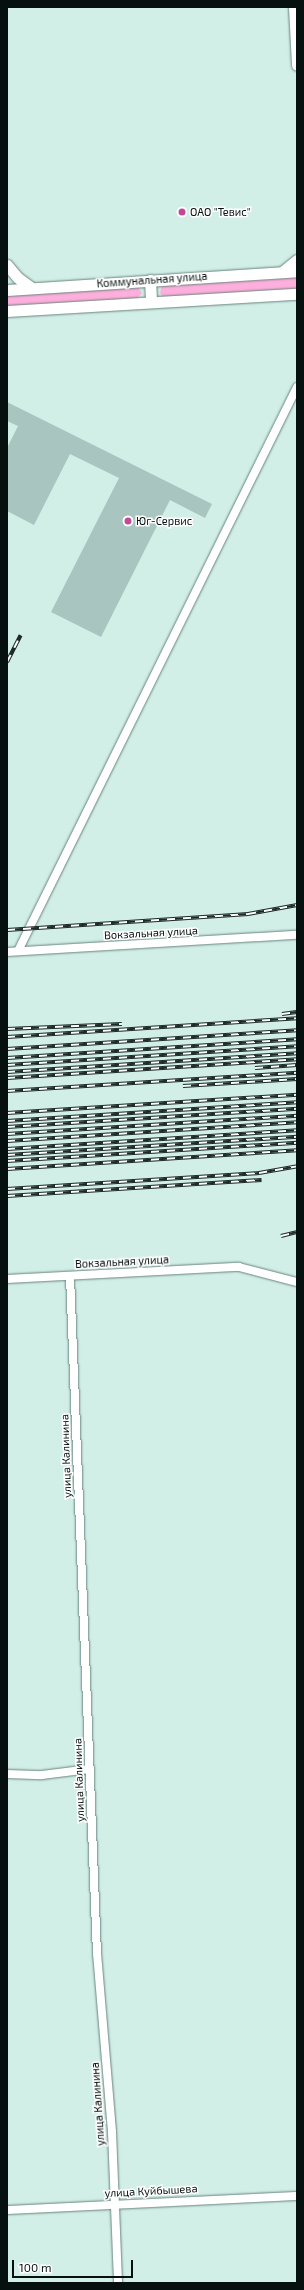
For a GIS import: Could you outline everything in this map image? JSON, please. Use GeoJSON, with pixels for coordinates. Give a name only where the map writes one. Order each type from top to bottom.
{"type":"FeatureCollection","features":[{"type":"Feature","properties":{"kind":"main road"},"geometry":{"type":"LineString","coordinates":[[294,7],[297,65]]}},
{"type":"Feature","properties":{"kind":"main road"},"geometry":{"type":"LineString","coordinates":[[281,272],[297,260]]}},
{"type":"Feature","properties":{"kind":"main road"},"geometry":{"type":"LineString","coordinates":[[7,265],[18,278],[32,288]]}},
{"type":"Feature","properties":{"kind":"main road","name":"Коммунальная улица"},"geometry":{"type":"LineString","coordinates":[[7,290],[297,271]]}},
{"type":"Feature","properties":{"kind":"main road"},"geometry":{"type":"LineString","coordinates":[[150,280],[151,302]]}},
{"type":"Feature","properties":{"kind":"main road","name":"Коммунальная улица"},"geometry":{"type":"LineString","coordinates":[[7,311],[151,302],[294,296]]}},
{"type":"Feature","properties":{"kind":"street"},"geometry":{"type":"LineString","coordinates":[[18,951],[297,387]]}},
{"type":"Feature","properties":{"kind":"street","name":"Вокзальная улица"},"geometry":{"type":"LineString","coordinates":[[7,952],[297,935]]}},
{"type":"Feature","properties":{"kind":"street","name":"Вокзальная улица"},"geometry":{"type":"LineString","coordinates":[[7,1279],[239,1267],[297,1282]]}},
{"type":"Feature","properties":{"kind":"street","name":"улица Калинина"},"geometry":{"type":"LineString","coordinates":[[70,1276],[97,1953],[115,2204],[118,2283]]}},
{"type":"Feature","properties":{"kind":"street"},"geometry":{"type":"LineString","coordinates":[[7,1774],[42,1775],[90,1769]]}},
{"type":"Feature","properties":{"kind":"street","name":"улица Куйбышева"},"geometry":{"type":"LineString","coordinates":[[7,2210],[297,2196]]}},
{"type":"Feature","properties":{"kind":"shaded area"},"geometry":{"type":"Polygon","coordinates":[[[297,274],[297,289],[163,297],[160,293],[162,285],[297,274]]]}},
{"type":"Feature","properties":{"kind":"shaded area"},"geometry":{"type":"Polygon","coordinates":[[[137,286],[142,293],[137,299],[7,308],[7,294],[137,286]]]}},
{"type":"Feature","properties":{"kind":"building","name":"Юг-Сервис"},"geometry":{"type":"Polygon","coordinates":[[[7,402],[212,504],[205,518],[170,500],[101,637],[51,612],[119,478],[70,454],[34,525],[7,511],[7,448],[18,426],[7,421],[7,402]]]}},
{"type":"Feature","properties":{"kind":"railway"},"geometry":{"type":"LineString","coordinates":[[7,662],[21,635]]}},
{"type":"Feature","properties":{"kind":"railway"},"geometry":{"type":"LineString","coordinates":[[7,930],[248,914],[297,905]]}},
{"type":"Feature","properties":{"kind":"railway"},"geometry":{"type":"LineString","coordinates":[[282,1014],[297,1012]]}},
{"type":"Feature","properties":{"kind":"railway"},"geometry":{"type":"LineString","coordinates":[[7,1037],[297,1018]]}},
{"type":"Feature","properties":{"kind":"railway"},"geometry":{"type":"LineString","coordinates":[[7,1029],[122,1024]]}},
{"type":"Feature","properties":{"kind":"railway"},"geometry":{"type":"LineString","coordinates":[[7,1049],[297,1030]]}},
{"type":"Feature","properties":{"kind":"railway"},"geometry":{"type":"LineString","coordinates":[[7,1058],[297,1039]]}},
{"type":"Feature","properties":{"kind":"railway"},"geometry":{"type":"LineString","coordinates":[[7,1065],[297,1046]]}},
{"type":"Feature","properties":{"kind":"railway"},"geometry":{"type":"LineString","coordinates":[[7,1072],[297,1053]]}},
{"type":"Feature","properties":{"kind":"railway"},"geometry":{"type":"LineString","coordinates":[[7,1078],[297,1059]]}},
{"type":"Feature","properties":{"kind":"railway"},"geometry":{"type":"LineString","coordinates":[[255,1068],[297,1065]]}},
{"type":"Feature","properties":{"kind":"railway"},"geometry":{"type":"LineString","coordinates":[[7,1091],[297,1073]]}},
{"type":"Feature","properties":{"kind":"railway"},"geometry":{"type":"LineString","coordinates":[[183,1086],[297,1079]]}},
{"type":"Feature","properties":{"kind":"railway"},"geometry":{"type":"LineString","coordinates":[[7,1113],[297,1095]]}},
{"type":"Feature","properties":{"kind":"railway"},"geometry":{"type":"LineString","coordinates":[[7,1121],[297,1102]]}},
{"type":"Feature","properties":{"kind":"railway"},"geometry":{"type":"LineString","coordinates":[[7,1127],[297,1109]]}},
{"type":"Feature","properties":{"kind":"railway"},"geometry":{"type":"LineString","coordinates":[[7,1134],[297,1116]]}},
{"type":"Feature","properties":{"kind":"railway"},"geometry":{"type":"LineString","coordinates":[[7,1141],[297,1122]]}},
{"type":"Feature","properties":{"kind":"railway"},"geometry":{"type":"LineString","coordinates":[[7,1149],[297,1130]]}},
{"type":"Feature","properties":{"kind":"railway"},"geometry":{"type":"LineString","coordinates":[[7,1155],[297,1137]]}},
{"type":"Feature","properties":{"kind":"railway"},"geometry":{"type":"LineString","coordinates":[[7,1161],[297,1143]]}},
{"type":"Feature","properties":{"kind":"railway"},"geometry":{"type":"LineString","coordinates":[[7,1169],[297,1150]]}},
{"type":"Feature","properties":{"kind":"railway"},"geometry":{"type":"LineString","coordinates":[[7,1189],[259,1173],[297,1166]]}},
{"type":"Feature","properties":{"kind":"railway"},"geometry":{"type":"LineString","coordinates":[[7,1196],[261,1180]]}},
{"type":"Feature","properties":{"kind":"railway"},"geometry":{"type":"LineString","coordinates":[[281,1236],[297,1232]]}},
{"type":"Feature","properties":{"kind":"place","name":"ОАО \"Тевис\""},"geometry":{"type":"Point","coordinates":[182,212]}},
{"type":"Feature","properties":{"kind":"place","name":"Юг-Сервис"},"geometry":{"type":"Point","coordinates":[128,521]}}]}
